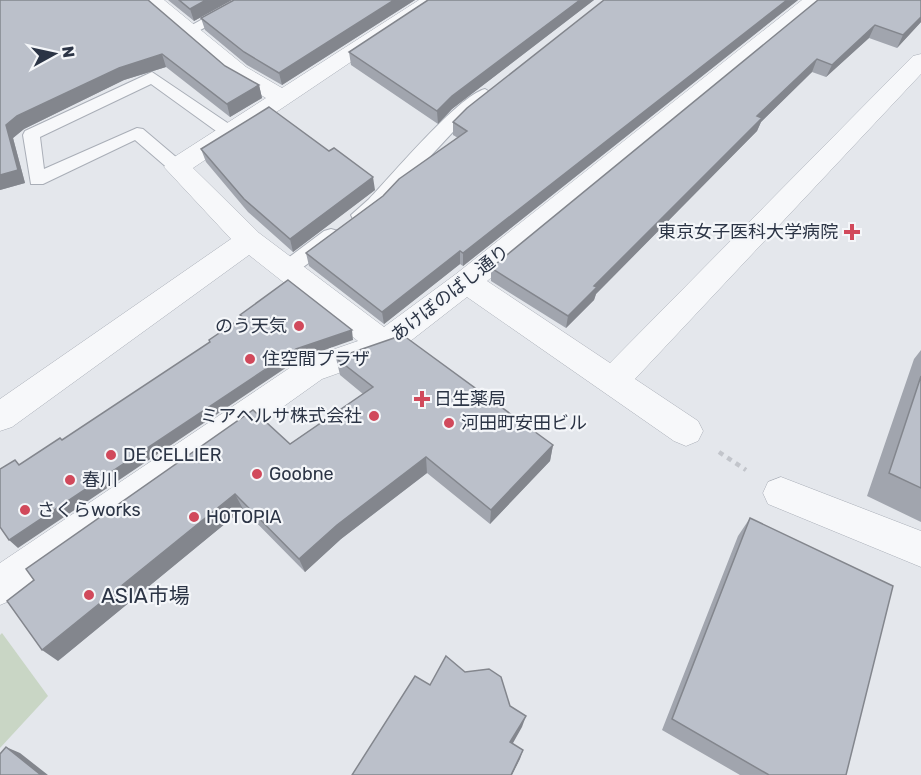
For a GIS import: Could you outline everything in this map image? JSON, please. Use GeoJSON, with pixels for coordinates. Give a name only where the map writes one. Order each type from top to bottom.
{"type":"FeatureCollection","features":[{"type":"Feature","properties":{"kind":"street"},"geometry":{"type":"LineString","coordinates":[[151,0],[238,72],[280,97]]}},
{"type":"Feature","properties":{"kind":"street"},"geometry":{"type":"LineString","coordinates":[[384,344],[249,240],[177,167],[280,97],[433,0]]}},
{"type":"Feature","properties":{"kind":"street","name":"あけぼのばし通り"},"geometry":{"type":"LineString","coordinates":[[0,586],[311,370],[384,344],[466,282],[814,0]]}},
{"type":"Feature","properties":{"kind":"street"},"geometry":{"type":"LineString","coordinates":[[614,380],[921,61]]}},
{"type":"Feature","properties":{"kind":"street"},"geometry":{"type":"LineString","coordinates":[[0,417],[249,240]]}},
{"type":"Feature","properties":{"kind":"street"},"geometry":{"type":"LineString","coordinates":[[466,282],[687,431]]}},
{"type":"Feature","properties":{"kind":"street"},"geometry":{"type":"LineString","coordinates":[[782,493],[921,549]]}},
{"type":"Feature","properties":{"kind":"lane"},"geometry":{"type":"LineString","coordinates":[[188,31],[248,0]]}},
{"type":"Feature","properties":{"kind":"lane"},"geometry":{"type":"LineString","coordinates":[[177,167],[137,134],[37,180],[31,135],[152,77],[229,132]]}},
{"type":"Feature","properties":{"kind":"lane"},"geometry":{"type":"LineString","coordinates":[[287,269],[376,203],[459,115],[496,86]]}},
{"type":"Feature","properties":{"kind":"path"},"geometry":{"type":"LineString","coordinates":[[687,431],[782,493]]}},
{"type":"Feature","properties":{"kind":"green space"},"geometry":{"type":"Polygon","coordinates":[[[2,633],[48,696],[0,748],[0,635],[2,633]]]}},
{"type":"Feature","properties":{"kind":"building"},"geometry":{"type":"Polygon","coordinates":[[[0,0],[148,0],[225,66],[259,85],[227,104],[162,54],[119,68],[17,116],[6,125],[18,170],[0,175],[0,0]]]}},
{"type":"Feature","properties":{"kind":"building"},"geometry":{"type":"Polygon","coordinates":[[[179,0],[206,0],[190,9],[179,0]]]}},
{"type":"Feature","properties":{"kind":"building"},"geometry":{"type":"Polygon","coordinates":[[[234,0],[394,0],[279,73],[244,52],[201,18],[234,0]]]}},
{"type":"Feature","properties":{"kind":"building"},"geometry":{"type":"Polygon","coordinates":[[[428,0],[580,0],[452,96],[437,111],[349,52],[428,0]]]}},
{"type":"Feature","properties":{"kind":"building"},"geometry":{"type":"Polygon","coordinates":[[[604,0],[787,0],[463,253],[460,251],[382,312],[306,253],[383,196],[399,179],[467,131],[453,122],[467,108],[604,0]]]}},
{"type":"Feature","properties":{"kind":"building"},"geometry":{"type":"Polygon","coordinates":[[[818,0],[921,0],[921,17],[903,35],[875,25],[832,65],[817,59],[757,116],[762,118],[594,286],[597,287],[568,316],[491,268],[818,0]]]}},
{"type":"Feature","properties":{"kind":"building"},"geometry":{"type":"Polygon","coordinates":[[[269,107],[329,151],[334,148],[373,177],[290,239],[244,199],[201,149],[269,107]]]}},
{"type":"Feature","properties":{"kind":"building"},"geometry":{"type":"Polygon","coordinates":[[[288,280],[352,330],[296,349],[9,540],[0,527],[0,469],[15,460],[19,465],[60,438],[62,440],[210,342],[209,340],[243,317],[240,315],[288,280]]]}},
{"type":"Feature","properties":{"kind":"building"},"geometry":{"type":"Polygon","coordinates":[[[400,333],[553,445],[491,510],[426,457],[337,525],[299,559],[235,494],[42,650],[7,601],[34,580],[26,569],[253,410],[290,444],[373,387],[336,358],[394,338],[400,333]]]}},
{"type":"Feature","properties":{"kind":"building"},"geometry":{"type":"Polygon","coordinates":[[[921,376],[921,488],[889,473],[921,376]]]}},
{"type":"Feature","properties":{"kind":"building"},"geometry":{"type":"Polygon","coordinates":[[[750,518],[893,586],[846,775],[769,775],[672,719],[750,518]]]}},
{"type":"Feature","properties":{"kind":"building"},"geometry":{"type":"Polygon","coordinates":[[[446,656],[465,672],[489,669],[501,677],[510,706],[526,716],[510,742],[523,750],[511,775],[352,775],[415,676],[430,685],[446,656]]]}},
{"type":"Feature","properties":{"kind":"building"},"geometry":{"type":"Polygon","coordinates":[[[6,747],[41,775],[0,775],[0,754],[6,747]]]}},
{"type":"Feature","properties":{"kind":"place","name":"東京女子医科大学病院"},"geometry":{"type":"Point","coordinates":[852,232]}},
{"type":"Feature","properties":{"kind":"place","name":"のう天気"},"geometry":{"type":"Point","coordinates":[299,326]}},
{"type":"Feature","properties":{"kind":"place","name":"住空間プラザ"},"geometry":{"type":"Point","coordinates":[250,359]}},
{"type":"Feature","properties":{"kind":"place","name":"日生薬局"},"geometry":{"type":"Point","coordinates":[422,399]}},
{"type":"Feature","properties":{"kind":"place","name":"ミアヘルサ株式会社"},"geometry":{"type":"Point","coordinates":[374,416]}},
{"type":"Feature","properties":{"kind":"place","name":"河田町安田ビル"},"geometry":{"type":"Point","coordinates":[449,423]}},
{"type":"Feature","properties":{"kind":"place","name":"DE CELLIER"},"geometry":{"type":"Point","coordinates":[111,455]}},
{"type":"Feature","properties":{"kind":"place","name":"Goobne"},"geometry":{"type":"Point","coordinates":[257,474]}},
{"type":"Feature","properties":{"kind":"place","name":"春川"},"geometry":{"type":"Point","coordinates":[70,480]}},
{"type":"Feature","properties":{"kind":"place","name":"さくらworks"},"geometry":{"type":"Point","coordinates":[25,510]}},
{"type":"Feature","properties":{"kind":"place","name":"HOTOPIA"},"geometry":{"type":"Point","coordinates":[194,517]}},
{"type":"Feature","properties":{"kind":"place","name":"ASIA市場"},"geometry":{"type":"Point","coordinates":[89,595]}}]}
